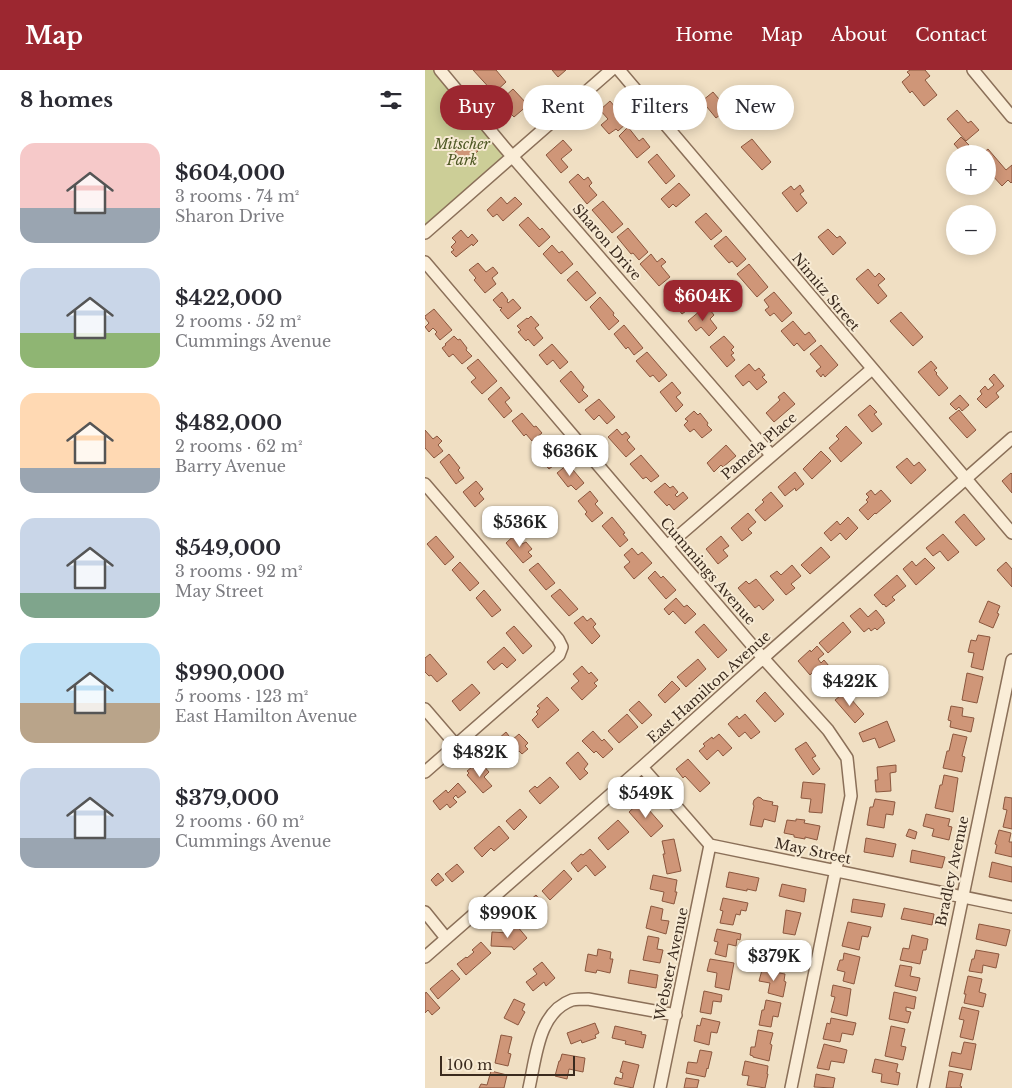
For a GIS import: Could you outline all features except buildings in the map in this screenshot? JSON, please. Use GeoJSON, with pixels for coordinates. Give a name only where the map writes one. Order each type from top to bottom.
{"type":"FeatureCollection","features":[{"type":"Feature","properties":{"kind":"street","name":"Sharon Drive"},"geometry":{"type":"LineString","coordinates":[[440,70],[771,455]]}},
{"type":"Feature","properties":{"kind":"street"},"geometry":{"type":"LineString","coordinates":[[425,233],[611,70]]}},
{"type":"Feature","properties":{"kind":"street","name":"Nimitz Street"},"geometry":{"type":"LineString","coordinates":[[619,70],[1012,533]]}},
{"type":"Feature","properties":{"kind":"street"},"geometry":{"type":"LineString","coordinates":[[973,70],[1012,117]]}},
{"type":"Feature","properties":{"kind":"street","name":"Cummings Avenue"},"geometry":{"type":"LineString","coordinates":[[425,262],[763,658],[829,730],[847,758],[851,796],[791,1088]]}},
{"type":"Feature","properties":{"kind":"street","name":"Pamela Place"},"geometry":{"type":"LineString","coordinates":[[667,546],[872,369]]}},
{"type":"Feature","properties":{"kind":"street","name":"East Hamilton Avenue"},"geometry":{"type":"LineString","coordinates":[[425,957],[1012,438]]}},
{"type":"Feature","properties":{"kind":"street"},"geometry":{"type":"LineString","coordinates":[[425,484],[558,639],[562,647],[559,655],[425,772]]}},
{"type":"Feature","properties":{"kind":"street","name":"Bradley Avenue"},"geometry":{"type":"LineString","coordinates":[[923,1088],[1012,660]]}},
{"type":"Feature","properties":{"kind":"street"},"geometry":{"type":"LineString","coordinates":[[425,709],[456,745]]}},
{"type":"Feature","properties":{"kind":"street"},"geometry":{"type":"LineString","coordinates":[[642,767],[710,845]]}},
{"type":"Feature","properties":{"kind":"street","name":"May Street"},"geometry":{"type":"LineString","coordinates":[[710,845],[1012,907]]}},
{"type":"Feature","properties":{"kind":"street","name":"Webster Avenue"},"geometry":{"type":"LineString","coordinates":[[660,1088],[710,845]]}},
{"type":"Feature","properties":{"kind":"street"},"geometry":{"type":"LineString","coordinates":[[425,912],[446,938]]}},
{"type":"Feature","properties":{"kind":"street"},"geometry":{"type":"LineString","coordinates":[[529,1088],[543,1030],[550,1016],[573,1000],[588,999],[676,1016]]}},
{"type":"Feature","properties":{"kind":"green space","name":"Mitscher Park"},"geometry":{"type":"Polygon","coordinates":[[[425,70],[440,70],[453,85],[440,85],[440,130],[491,130],[512,155],[425,233],[425,70]]]}}]}
